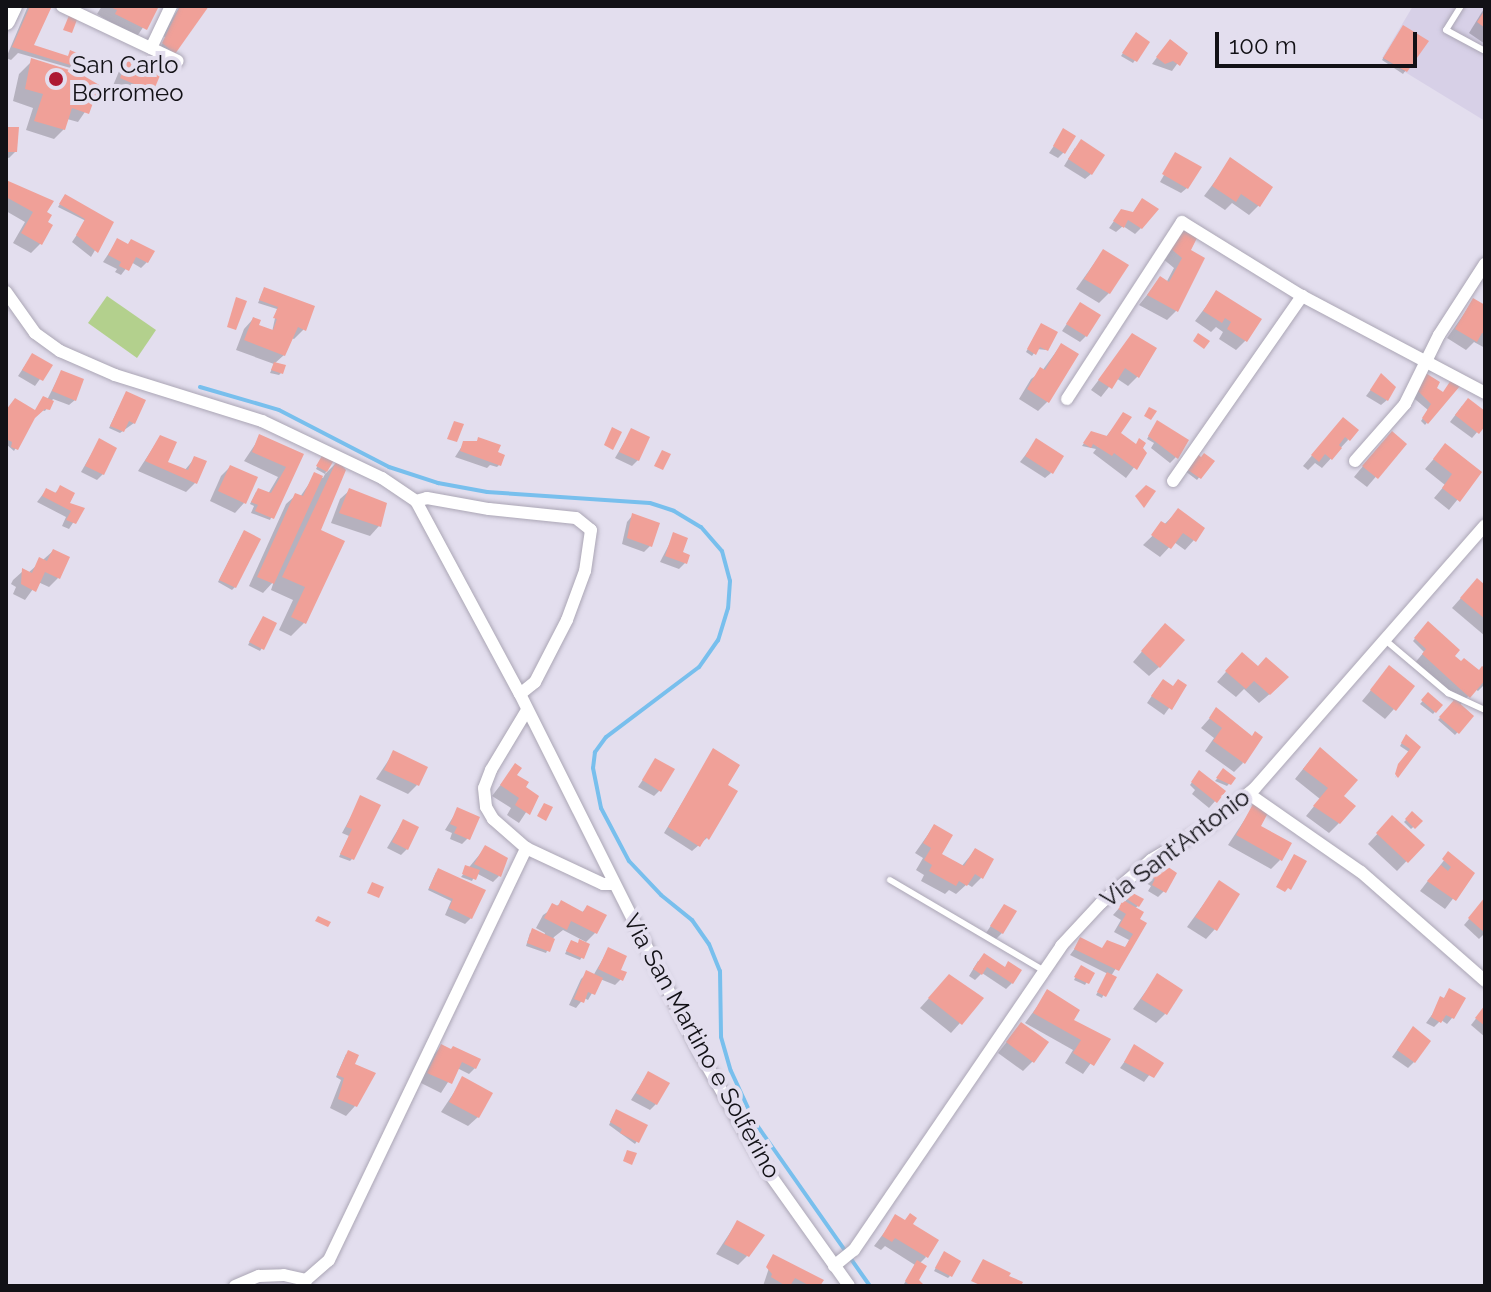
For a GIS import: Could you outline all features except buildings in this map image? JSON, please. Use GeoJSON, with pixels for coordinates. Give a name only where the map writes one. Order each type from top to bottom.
{"type":"FeatureCollection","features":[{"type":"Feature","properties":{"kind":"street"},"geometry":{"type":"LineString","coordinates":[[6,21],[13,6]]}},
{"type":"Feature","properties":{"kind":"street"},"geometry":{"type":"LineString","coordinates":[[62,6],[178,61]]}},
{"type":"Feature","properties":{"kind":"street"},"geometry":{"type":"LineString","coordinates":[[151,48],[171,6]]}},
{"type":"Feature","properties":{"kind":"street"},"geometry":{"type":"LineString","coordinates":[[1067,399],[1182,222],[1302,296],[1428,360],[1485,393]]}},
{"type":"Feature","properties":{"kind":"street"},"geometry":{"type":"LineString","coordinates":[[1355,461],[1405,404],[1439,335],[1485,264]]}},
{"type":"Feature","properties":{"kind":"street","name":"Via San Martino e Solferino"},"geometry":{"type":"LineString","coordinates":[[6,292],[35,333],[60,351],[115,375],[262,421],[382,478],[416,501],[520,694],[613,884],[726,1101],[766,1169],[844,1258],[848,1286]]}},
{"type":"Feature","properties":{"kind":"street"},"geometry":{"type":"LineString","coordinates":[[1173,481],[1302,296]]}},
{"type":"Feature","properties":{"kind":"street"},"geometry":{"type":"LineString","coordinates":[[416,501],[427,498],[489,509],[576,518],[591,530],[585,571],[567,620],[535,682],[520,694]]}},
{"type":"Feature","properties":{"kind":"street","name":"Via Sant'Antonio"},"geometry":{"type":"LineString","coordinates":[[844,1258],[1043,970],[1101,903],[1151,860],[1210,825],[1249,794],[1485,525]]}},
{"type":"Feature","properties":{"kind":"street"},"geometry":{"type":"LineString","coordinates":[[527,710],[491,770],[484,788],[486,807],[493,819],[526,848],[593,879],[613,884]]}},
{"type":"Feature","properties":{"kind":"street"},"geometry":{"type":"LineString","coordinates":[[1249,794],[1361,872],[1485,981]]}},
{"type":"Feature","properties":{"kind":"street"},"geometry":{"type":"LineString","coordinates":[[235,1286],[259,1276],[284,1275],[306,1280],[329,1260],[526,848]]}},
{"type":"Feature","properties":{"kind":"lane"},"geometry":{"type":"LineString","coordinates":[[1461,6],[1446,30],[1485,51]]}},
{"type":"Feature","properties":{"kind":"lane"},"geometry":{"type":"LineString","coordinates":[[1384,639],[1448,693],[1485,710]]}},
{"type":"Feature","properties":{"kind":"lane"},"geometry":{"type":"LineString","coordinates":[[890,880],[1043,970]]}},
{"type":"Feature","properties":{"kind":"shaded area"},"geometry":{"type":"Polygon","coordinates":[[[1413,6],[1485,6],[1485,121],[1382,58],[1413,6]]]}},
{"type":"Feature","properties":{"kind":"green space"},"geometry":{"type":"Polygon","coordinates":[[[107,296],[156,330],[137,358],[88,323],[107,296]]]}},
{"type":"Feature","properties":{"kind":"waterway"},"geometry":{"type":"LineString","coordinates":[[200,387],[279,410],[389,467],[438,483],[487,492],[650,503],[674,511],[701,527],[722,551],[730,581],[728,608],[718,640],[699,667],[606,737],[595,752],[593,768],[601,808],[629,861],[661,895],[692,920],[709,944],[720,971],[721,1037],[731,1071],[754,1121],[870,1286]]}},
{"type":"Feature","properties":{"kind":"place","name":"San Carlo Borromeo"},"geometry":{"type":"Point","coordinates":[56,79]}}]}
